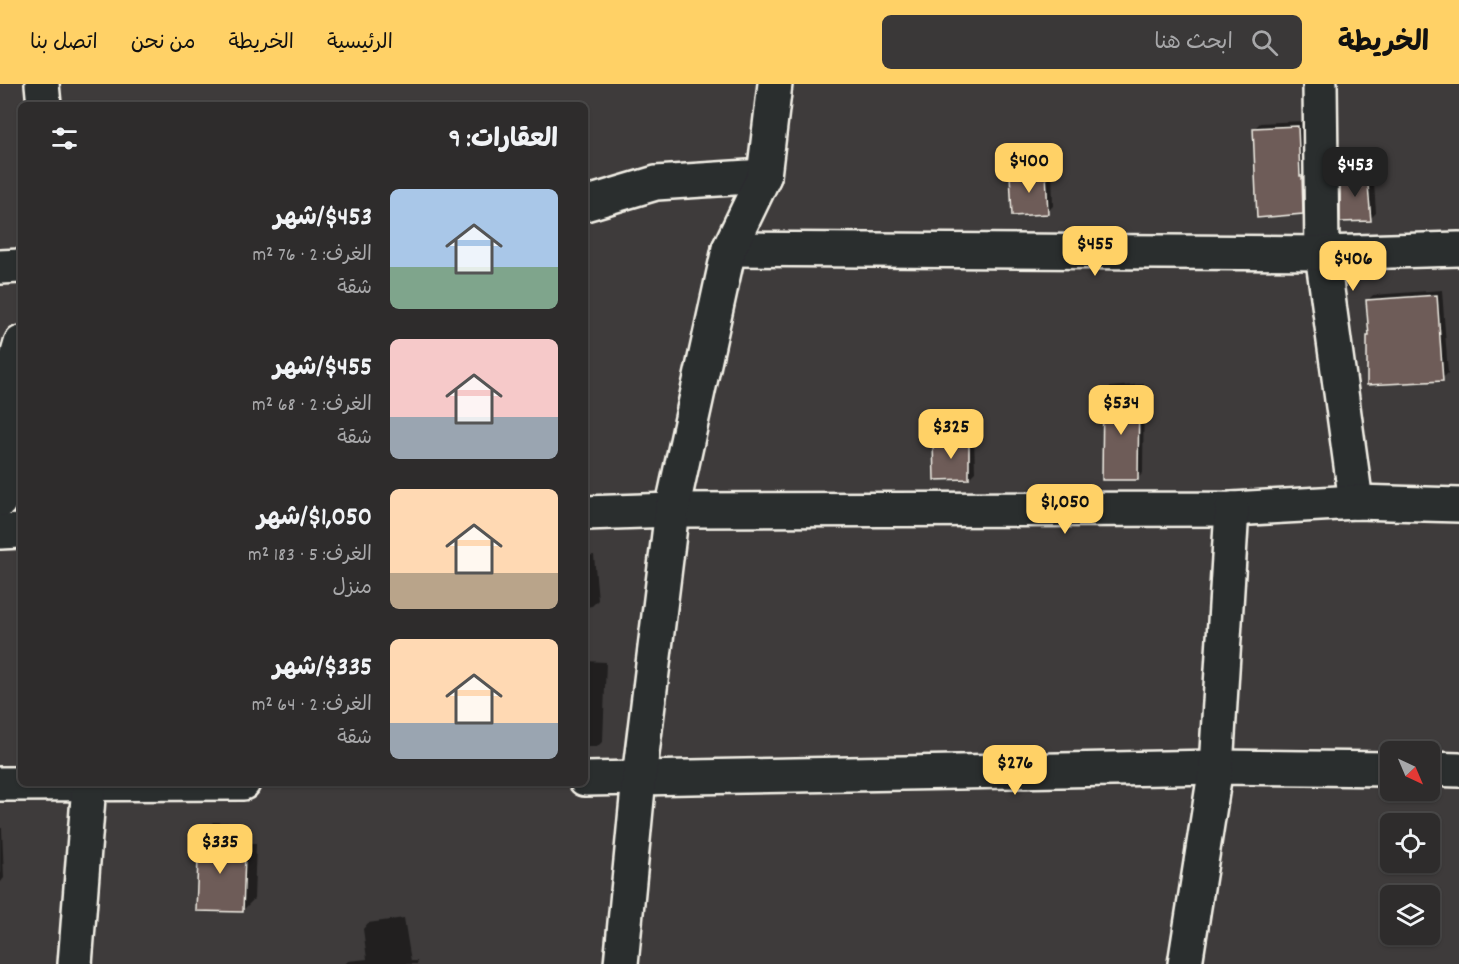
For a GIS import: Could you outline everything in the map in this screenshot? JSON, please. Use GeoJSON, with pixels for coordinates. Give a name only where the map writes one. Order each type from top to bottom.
{"type":"FeatureCollection","features":[{"type":"Feature","properties":{"kind":"street"},"geometry":{"type":"LineString","coordinates":[[42,84],[44,102]]}},
{"type":"Feature","properties":{"kind":"street"},"geometry":{"type":"LineString","coordinates":[[621,964],[639,778],[672,510],[729,249],[764,176],[775,84]]}},
{"type":"Feature","properties":{"kind":"street"},"geometry":{"type":"LineString","coordinates":[[1320,84],[1322,253],[1356,502]]}},
{"type":"Feature","properties":{"kind":"street"},"geometry":{"type":"LineString","coordinates":[[588,203],[656,183],[764,176]]}},
{"type":"Feature","properties":{"kind":"street"},"geometry":{"type":"LineString","coordinates":[[729,249],[1322,253],[1459,249]]}},
{"type":"Feature","properties":{"kind":"street"},"geometry":{"type":"LineString","coordinates":[[0,267],[18,266]]}},
{"type":"Feature","properties":{"kind":"street"},"geometry":{"type":"LineString","coordinates":[[0,501],[6,447],[6,396],[18,354]]}},
{"type":"Feature","properties":{"kind":"street"},"geometry":{"type":"LineString","coordinates":[[588,513],[672,510],[1233,509],[1356,502],[1459,505]]}},
{"type":"Feature","properties":{"kind":"street"},"geometry":{"type":"LineString","coordinates":[[1185,964],[1216,767],[1233,509]]}},
{"type":"Feature","properties":{"kind":"street"},"geometry":{"type":"LineString","coordinates":[[0,532],[18,531]]}},
{"type":"Feature","properties":{"kind":"street"},"geometry":{"type":"LineString","coordinates":[[588,778],[1216,767],[1380,769]]}},
{"type":"Feature","properties":{"kind":"street"},"geometry":{"type":"LineString","coordinates":[[1440,769],[1459,770]]}},
{"type":"Feature","properties":{"kind":"street"},"geometry":{"type":"LineString","coordinates":[[0,784],[18,784]]}},
{"type":"Feature","properties":{"kind":"street"},"geometry":{"type":"LineString","coordinates":[[75,964],[89,786]]}},
{"type":"Feature","properties":{"kind":"building"},"geometry":{"type":"Polygon","coordinates":[[[1298,126],[1303,214],[1257,218],[1253,128],[1298,126]]]}},
{"type":"Feature","properties":{"kind":"building"},"geometry":{"type":"Polygon","coordinates":[[[1046,172],[1048,214],[1012,216],[1010,174],[1046,172]]]}},
{"type":"Feature","properties":{"kind":"building"},"geometry":{"type":"Polygon","coordinates":[[[1367,173],[1371,221],[1340,222],[1340,175],[1367,173]]]}},
{"type":"Feature","properties":{"kind":"building"},"geometry":{"type":"Polygon","coordinates":[[[1437,295],[1443,381],[1367,385],[1367,336],[1369,336],[1366,300],[1437,295]]]}},
{"type":"Feature","properties":{"kind":"building"},"geometry":{"type":"Polygon","coordinates":[[[1139,390],[1138,480],[1102,480],[1103,393],[1139,390]]]}},
{"type":"Feature","properties":{"kind":"building"},"geometry":{"type":"Polygon","coordinates":[[[969,440],[969,479],[934,480],[933,441],[969,440]]]}},
{"type":"Feature","properties":{"kind":"building"},"geometry":{"type":"Polygon","coordinates":[[[199,833],[234,835],[232,854],[245,855],[243,912],[196,911],[199,833]]]}}]}
